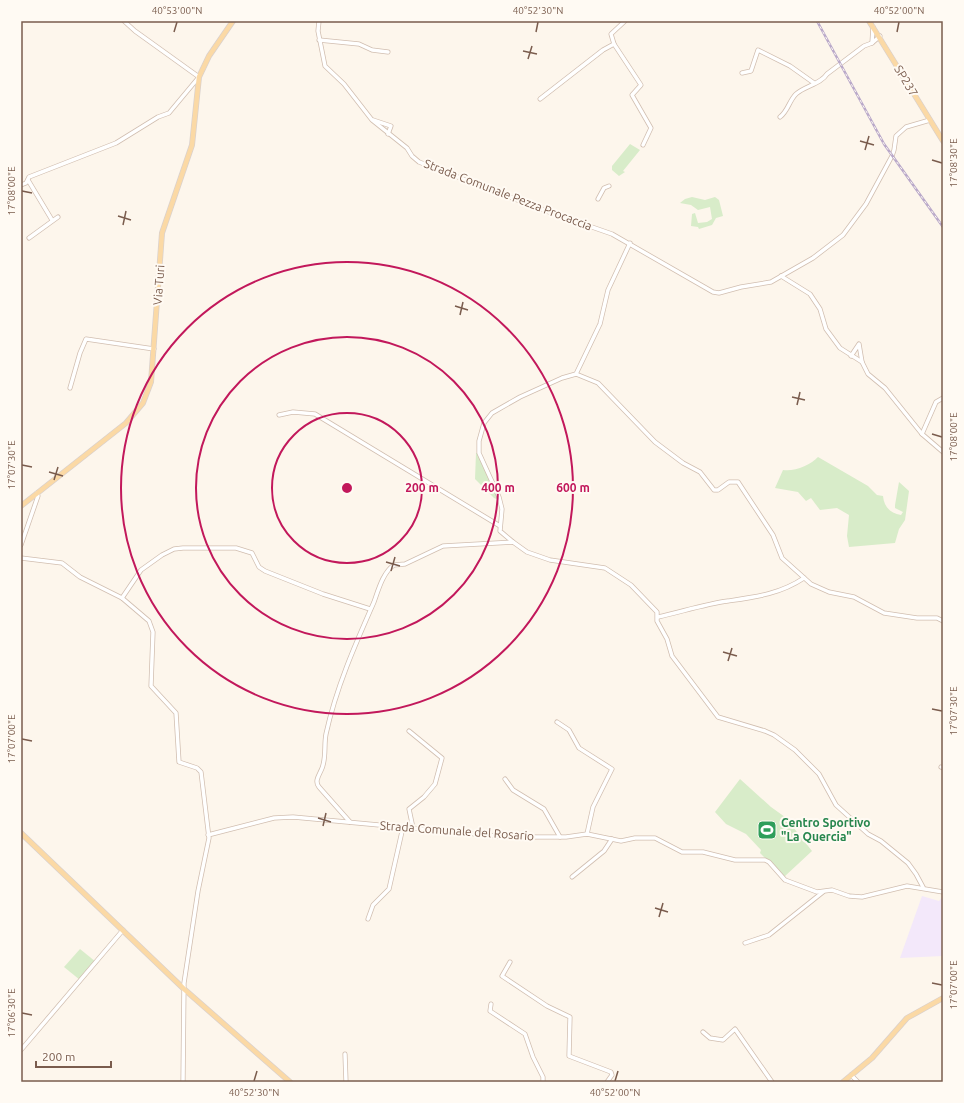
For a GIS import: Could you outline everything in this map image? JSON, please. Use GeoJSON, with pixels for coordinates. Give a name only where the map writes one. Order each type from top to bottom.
{"type":"FeatureCollection","features":[{"type":"Feature","properties":{"kind":"main road","name":"Via Turi"},"geometry":{"type":"LineString","coordinates":[[21,506],[122,427],[136,413],[150,387],[162,233],[192,145],[199,77],[209,56],[234,21]]}},
{"type":"Feature","properties":{"kind":"main road","name":"SP237"},"geometry":{"type":"LineString","coordinates":[[871,23],[943,141]]}},
{"type":"Feature","properties":{"kind":"main road"},"geometry":{"type":"LineString","coordinates":[[21,833],[184,989],[290,1082]]}},
{"type":"Feature","properties":{"kind":"main road"},"geometry":{"type":"LineString","coordinates":[[843,1082],[872,1058],[907,1018],[943,998]]}},
{"type":"Feature","properties":{"kind":"street"},"geometry":{"type":"LineString","coordinates":[[21,185],[28,180],[29,177],[116,143],[158,116],[169,113],[199,77],[135,31],[124,21]]}},
{"type":"Feature","properties":{"kind":"street","name":"Strada Comunale Pezza Procaccia"},"geometry":{"type":"LineString","coordinates":[[319,21],[319,40],[325,66],[344,84],[372,120],[407,148],[412,156],[420,162],[612,234],[701,285],[719,293],[741,287],[771,282],[813,258],[843,235],[866,204],[892,156],[896,136],[906,127],[930,120]]}},
{"type":"Feature","properties":{"kind":"street"},"geometry":{"type":"LineString","coordinates":[[625,21],[611,34],[614,44],[641,85],[632,95],[641,105],[651,128],[643,145]]}},
{"type":"Feature","properties":{"kind":"street"},"geometry":{"type":"LineString","coordinates":[[871,23],[872,43]]}},
{"type":"Feature","properties":{"kind":"street"},"geometry":{"type":"LineString","coordinates":[[780,117],[789,108],[796,95],[814,83],[824,79],[827,74],[880,36]]}},
{"type":"Feature","properties":{"kind":"street"},"geometry":{"type":"LineString","coordinates":[[319,40],[359,44],[372,50],[388,52]]}},
{"type":"Feature","properties":{"kind":"street"},"geometry":{"type":"LineString","coordinates":[[540,98],[603,50],[614,44]]}},
{"type":"Feature","properties":{"kind":"street"},"geometry":{"type":"LineString","coordinates":[[742,73],[751,71],[758,50],[790,66],[814,83]]}},
{"type":"Feature","properties":{"kind":"street"},"geometry":{"type":"LineString","coordinates":[[372,120],[392,126],[388,134]]}},
{"type":"Feature","properties":{"kind":"street"},"geometry":{"type":"LineString","coordinates":[[28,180],[52,220]]}},
{"type":"Feature","properties":{"kind":"street"},"geometry":{"type":"LineString","coordinates":[[598,199],[604,188],[609,186]]}},
{"type":"Feature","properties":{"kind":"street"},"geometry":{"type":"LineString","coordinates":[[29,238],[58,217]]}},
{"type":"Feature","properties":{"kind":"street"},"geometry":{"type":"LineString","coordinates":[[576,374],[600,324],[608,290],[630,243]]}},
{"type":"Feature","properties":{"kind":"street"},"geometry":{"type":"LineString","coordinates":[[781,276],[810,294],[820,309],[826,329],[840,348],[862,362]]}},
{"type":"Feature","properties":{"kind":"street"},"geometry":{"type":"LineString","coordinates":[[70,388],[80,353],[86,339],[154,349]]}},
{"type":"Feature","properties":{"kind":"street"},"geometry":{"type":"LineString","coordinates":[[852,356],[859,344],[863,360],[862,362],[868,374],[885,388],[922,434],[943,452]]}},
{"type":"Feature","properties":{"kind":"street"},"geometry":{"type":"LineString","coordinates":[[925,888],[908,863],[880,841],[868,834],[836,805],[819,774],[795,750],[774,735],[765,731],[718,717],[672,656],[667,639],[654,608],[631,585],[605,568],[550,560],[527,552],[500,531],[502,509],[499,497],[480,453],[479,441],[484,423],[492,413],[520,397],[562,378],[576,374],[598,383],[655,442],[683,463],[700,472],[714,490],[718,490],[729,482],[738,482],[773,535],[782,558],[804,578],[829,592],[854,597],[884,613],[917,618],[937,618],[943,621]]}},
{"type":"Feature","properties":{"kind":"street"},"geometry":{"type":"LineString","coordinates":[[922,434],[936,402],[943,398]]}},
{"type":"Feature","properties":{"kind":"street"},"geometry":{"type":"LineString","coordinates":[[280,415],[293,412],[315,414],[500,526]]}},
{"type":"Feature","properties":{"kind":"street"},"geometry":{"type":"LineString","coordinates":[[21,545],[38,496],[37,493]]}},
{"type":"Feature","properties":{"kind":"street"},"geometry":{"type":"LineString","coordinates":[[350,822],[316,783],[324,764],[325,740],[329,720],[351,655],[370,609],[389,569],[394,565],[405,564],[443,546],[513,542]]}},
{"type":"Feature","properties":{"kind":"street"},"geometry":{"type":"LineString","coordinates":[[122,598],[141,570],[170,551],[183,548],[236,548],[252,553],[259,567],[265,571],[323,594],[370,609]]}},
{"type":"Feature","properties":{"kind":"street"},"geometry":{"type":"LineString","coordinates":[[21,558],[61,562],[80,577],[122,598],[152,626],[151,686],[176,714],[179,762],[200,770],[208,835],[198,891],[184,989],[183,1082]]}},
{"type":"Feature","properties":{"kind":"street"},"geometry":{"type":"LineString","coordinates":[[658,619],[789,588],[804,578]]}},
{"type":"Feature","properties":{"kind":"street"},"geometry":{"type":"LineString","coordinates":[[557,722],[566,727],[579,748],[613,770],[596,801],[587,834]]}},
{"type":"Feature","properties":{"kind":"street"},"geometry":{"type":"LineString","coordinates":[[409,731],[442,758],[435,784],[424,798],[409,809],[413,828]]}},
{"type":"Feature","properties":{"kind":"street"},"geometry":{"type":"LineString","coordinates":[[505,778],[510,788],[544,809],[560,837]]}},
{"type":"Feature","properties":{"kind":"street","name":"Strada Comunale del Rosario"},"geometry":{"type":"LineString","coordinates":[[208,835],[274,818],[293,817],[508,837],[560,837],[587,834],[621,841],[636,838],[657,838],[682,852],[703,852],[735,860],[765,860],[769,862],[785,880],[814,891],[823,892],[835,890],[849,896],[862,897],[903,886],[925,888],[943,892]]}},
{"type":"Feature","properties":{"kind":"street"},"geometry":{"type":"LineString","coordinates":[[368,919],[373,905],[388,889],[403,827]]}},
{"type":"Feature","properties":{"kind":"street"},"geometry":{"type":"LineString","coordinates":[[572,877],[604,850],[612,839]]}},
{"type":"Feature","properties":{"kind":"street"},"geometry":{"type":"LineString","coordinates":[[745,943],[769,935],[823,892]]}},
{"type":"Feature","properties":{"kind":"street"},"geometry":{"type":"LineString","coordinates":[[21,1050],[123,930]]}},
{"type":"Feature","properties":{"kind":"street"},"geometry":{"type":"LineString","coordinates":[[510,962],[502,976],[547,1006],[570,1017],[568,1056],[611,1072],[612,1075],[607,1082]]}},
{"type":"Feature","properties":{"kind":"street"},"geometry":{"type":"LineString","coordinates":[[491,1004],[490,1011],[527,1036],[533,1057],[543,1077],[543,1082]]}},
{"type":"Feature","properties":{"kind":"street"},"geometry":{"type":"LineString","coordinates":[[703,1032],[710,1038],[723,1040],[735,1029],[772,1082]]}},
{"type":"Feature","properties":{"kind":"street"},"geometry":{"type":"LineString","coordinates":[[345,1054],[346,1082]]}},
{"type":"Feature","properties":{"kind":"street"},"geometry":{"type":"LineString","coordinates":[[851,1075],[858,1082]]}},
{"type":"Feature","properties":{"kind":"shaded area"},"geometry":{"type":"Polygon","coordinates":[[[922,896],[939,901],[943,896],[943,956],[900,958],[922,896]]]}},
{"type":"Feature","properties":{"kind":"green space"},"geometry":{"type":"Polygon","coordinates":[[[630,144],[640,150],[623,171],[625,172],[619,176],[612,170],[612,166],[630,144]]]}},
{"type":"Feature","properties":{"kind":"green space"},"geometry":{"type":"Polygon","coordinates":[[[692,197],[705,200],[715,197],[719,200],[723,216],[716,218],[712,225],[699,229],[698,227],[691,226],[692,214],[695,213],[698,223],[707,222],[712,219],[710,207],[698,210],[691,205],[680,203],[685,199],[692,197]]]}},
{"type":"Feature","properties":{"kind":"green space"},"geometry":{"type":"Polygon","coordinates":[[[476,453],[479,453],[499,500],[494,498],[475,479],[476,453]]]}},
{"type":"Feature","properties":{"kind":"green space"},"geometry":{"type":"Polygon","coordinates":[[[818,457],[868,486],[877,495],[883,496],[888,509],[897,514],[901,515],[903,512],[895,508],[899,482],[909,491],[905,520],[899,529],[895,543],[849,547],[847,536],[849,515],[837,508],[820,510],[811,498],[806,501],[798,492],[775,488],[783,470],[792,470],[802,467],[811,463],[818,457]]]}},
{"type":"Feature","properties":{"kind":"green space","name":"Centro Sportivo \"La Quercia\""},"geometry":{"type":"Polygon","coordinates":[[[740,779],[771,807],[785,817],[812,851],[784,877],[760,853],[761,850],[746,834],[726,824],[715,812],[740,779]]]}},
{"type":"Feature","properties":{"kind":"green space"},"geometry":{"type":"Polygon","coordinates":[[[80,949],[96,962],[80,980],[64,967],[80,949]]]}},
{"type":"Feature","properties":{"kind":"railway"},"geometry":{"type":"LineString","coordinates":[[817,21],[884,144],[943,227]]}},
{"type":"Feature","properties":{"kind":"place","name":"Centro Sportivo \"La Quercia\""},"geometry":{"type":"Point","coordinates":[767,830]}}]}
